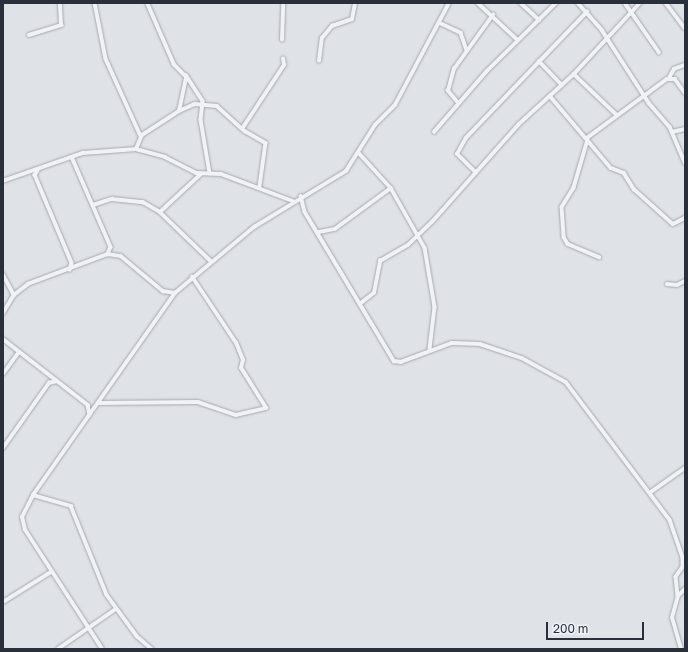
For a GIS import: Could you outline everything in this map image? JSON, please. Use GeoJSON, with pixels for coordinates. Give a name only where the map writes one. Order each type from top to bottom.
{"type":"FeatureCollection","features":[{"type":"Feature","properties":{"kind":"street"},"geometry":{"type":"LineString","coordinates":[[29,35],[60,25],[63,19],[60,3]]}},
{"type":"Feature","properties":{"kind":"street"},"geometry":{"type":"LineString","coordinates":[[95,3],[106,59],[141,136],[141,145],[136,149]]}},
{"type":"Feature","properties":{"kind":"street"},"geometry":{"type":"LineString","coordinates":[[147,3],[174,65],[185,75],[202,103],[200,120],[210,173]]}},
{"type":"Feature","properties":{"kind":"street"},"geometry":{"type":"LineString","coordinates":[[282,40],[283,3]]}},
{"type":"Feature","properties":{"kind":"street"},"geometry":{"type":"LineString","coordinates":[[320,61],[322,38],[332,26],[352,19],[355,3]]}},
{"type":"Feature","properties":{"kind":"street"},"geometry":{"type":"LineString","coordinates":[[102,649],[51,572],[22,520],[33,495],[175,293],[211,261],[293,201],[346,171],[359,153],[375,125],[395,105],[440,23],[449,3]]}},
{"type":"Feature","properties":{"kind":"street"},"geometry":{"type":"LineString","coordinates":[[478,3],[493,15],[518,40]]}},
{"type":"Feature","properties":{"kind":"street"},"geometry":{"type":"LineString","coordinates":[[521,3],[539,20]]}},
{"type":"Feature","properties":{"kind":"street"},"geometry":{"type":"LineString","coordinates":[[434,132],[518,40],[556,3]]}},
{"type":"Feature","properties":{"kind":"street"},"geometry":{"type":"LineString","coordinates":[[578,3],[607,38],[645,96],[672,132],[685,163]]}},
{"type":"Feature","properties":{"kind":"street"},"geometry":{"type":"LineString","coordinates":[[625,3],[659,52]]}},
{"type":"Feature","properties":{"kind":"street"},"geometry":{"type":"LineString","coordinates":[[361,303],[374,293],[380,261],[417,235],[475,172],[550,96],[574,74],[640,3]]}},
{"type":"Feature","properties":{"kind":"street"},"geometry":{"type":"LineString","coordinates":[[666,3],[684,26]]}},
{"type":"Feature","properties":{"kind":"street"},"geometry":{"type":"LineString","coordinates":[[475,172],[458,157],[457,150],[487,114],[587,12]]}},
{"type":"Feature","properties":{"kind":"street"},"geometry":{"type":"LineString","coordinates":[[458,104],[448,94],[448,87],[467,50],[493,15]]}},
{"type":"Feature","properties":{"kind":"street"},"geometry":{"type":"LineString","coordinates":[[440,23],[461,33],[467,50]]}},
{"type":"Feature","properties":{"kind":"street"},"geometry":{"type":"LineString","coordinates":[[242,129],[284,65],[283,59]]}},
{"type":"Feature","properties":{"kind":"street"},"geometry":{"type":"LineString","coordinates":[[539,61],[562,85]]}},
{"type":"Feature","properties":{"kind":"street"},"geometry":{"type":"LineString","coordinates":[[599,257],[568,244],[564,237],[562,208],[574,188],[587,139],[617,115],[669,78],[674,69],[685,65]]}},
{"type":"Feature","properties":{"kind":"street"},"geometry":{"type":"LineString","coordinates":[[574,74],[617,115]]}},
{"type":"Feature","properties":{"kind":"street"},"geometry":{"type":"LineString","coordinates":[[179,110],[185,75]]}},
{"type":"Feature","properties":{"kind":"street"},"geometry":{"type":"LineString","coordinates":[[669,78],[675,79],[685,93]]}},
{"type":"Feature","properties":{"kind":"street"},"geometry":{"type":"LineString","coordinates":[[550,96],[611,168],[624,172],[634,189],[672,224],[685,218]]}},
{"type":"Feature","properties":{"kind":"street"},"geometry":{"type":"LineString","coordinates":[[141,136],[179,110],[202,103],[218,106],[242,129],[267,146],[260,186]]}},
{"type":"Feature","properties":{"kind":"street"},"geometry":{"type":"LineString","coordinates":[[672,132],[685,129]]}},
{"type":"Feature","properties":{"kind":"street"},"geometry":{"type":"LineString","coordinates":[[3,182],[38,171],[72,156],[108,148],[136,149],[165,157],[201,174],[210,173],[260,186],[293,201]]}},
{"type":"Feature","properties":{"kind":"street"},"geometry":{"type":"LineString","coordinates":[[359,153],[391,188],[426,253],[435,306],[430,349]]}},
{"type":"Feature","properties":{"kind":"street"},"geometry":{"type":"LineString","coordinates":[[72,156],[111,247],[108,254]]}},
{"type":"Feature","properties":{"kind":"street"},"geometry":{"type":"LineString","coordinates":[[38,171],[35,175],[72,264],[70,270]]}},
{"type":"Feature","properties":{"kind":"street"},"geometry":{"type":"LineString","coordinates":[[160,212],[201,174]]}},
{"type":"Feature","properties":{"kind":"street"},"geometry":{"type":"LineString","coordinates":[[318,232],[335,229],[391,188]]}},
{"type":"Feature","properties":{"kind":"street"},"geometry":{"type":"LineString","coordinates":[[301,196],[302,208],[361,303],[394,360],[401,362],[430,349],[452,343],[480,344],[522,358],[553,374],[573,390],[651,492],[670,520],[681,549],[683,564],[676,577],[678,596],[672,618],[681,649]]}},
{"type":"Feature","properties":{"kind":"street"},"geometry":{"type":"LineString","coordinates":[[93,205],[133,199],[160,212],[211,261]]}},
{"type":"Feature","properties":{"kind":"street"},"geometry":{"type":"LineString","coordinates":[[3,313],[14,295],[28,284],[70,270],[108,254],[121,256],[163,291],[175,293]]}},
{"type":"Feature","properties":{"kind":"street"},"geometry":{"type":"LineString","coordinates":[[3,274],[14,295]]}},
{"type":"Feature","properties":{"kind":"street"},"geometry":{"type":"LineString","coordinates":[[88,405],[198,402],[236,415],[266,408],[241,368],[243,360],[236,343],[192,277]]}},
{"type":"Feature","properties":{"kind":"street"},"geometry":{"type":"LineString","coordinates":[[667,284],[677,285],[685,281]]}},
{"type":"Feature","properties":{"kind":"street"},"geometry":{"type":"LineString","coordinates":[[3,338],[88,405],[90,414]]}},
{"type":"Feature","properties":{"kind":"street"},"geometry":{"type":"LineString","coordinates":[[3,374],[19,352]]}},
{"type":"Feature","properties":{"kind":"street"},"geometry":{"type":"LineString","coordinates":[[3,448],[49,383],[57,381]]}},
{"type":"Feature","properties":{"kind":"street"},"geometry":{"type":"LineString","coordinates":[[651,492],[685,468]]}},
{"type":"Feature","properties":{"kind":"street"},"geometry":{"type":"LineString","coordinates":[[33,495],[73,509],[102,585],[116,608],[152,649]]}},
{"type":"Feature","properties":{"kind":"street"},"geometry":{"type":"LineString","coordinates":[[3,602],[51,572]]}},
{"type":"Feature","properties":{"kind":"street"},"geometry":{"type":"LineString","coordinates":[[678,596],[685,589]]}},
{"type":"Feature","properties":{"kind":"street"},"geometry":{"type":"LineString","coordinates":[[58,649],[89,629],[116,608]]}}]}
